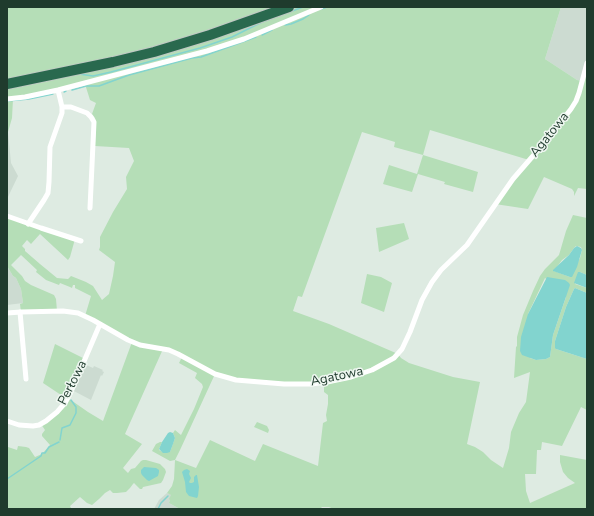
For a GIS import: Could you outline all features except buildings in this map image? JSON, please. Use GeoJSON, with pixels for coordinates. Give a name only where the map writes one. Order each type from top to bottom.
{"type":"FeatureCollection","features":[{"type":"Feature","properties":{"kind":"highway"},"geometry":{"type":"LineString","coordinates":[[7,84],[101,65],[154,52],[210,35],[289,7]]}},
{"type":"Feature","properties":{"kind":"street"},"geometry":{"type":"LineString","coordinates":[[7,99],[58,90],[213,50],[321,7]]}},
{"type":"Feature","properties":{"kind":"street","name":"Agatowa"},"geometry":{"type":"LineString","coordinates":[[7,314],[20,312],[70,311],[100,324],[131,342],[168,350],[215,374],[225,378],[242,381],[290,384],[318,383],[367,372],[394,358],[402,349],[424,296],[434,279],[441,270],[467,245],[513,179],[571,109],[579,93],[587,63]]}},
{"type":"Feature","properties":{"kind":"street"},"geometry":{"type":"LineString","coordinates":[[28,224],[47,194],[49,182],[50,147],[62,112],[58,90]]}},
{"type":"Feature","properties":{"kind":"street"},"geometry":{"type":"LineString","coordinates":[[62,107],[73,107],[89,114],[93,120],[94,129],[90,208]]}},
{"type":"Feature","properties":{"kind":"street"},"geometry":{"type":"LineString","coordinates":[[7,216],[81,241]]}},
{"type":"Feature","properties":{"kind":"street"},"geometry":{"type":"LineString","coordinates":[[20,312],[26,379]]}},
{"type":"Feature","properties":{"kind":"street","name":"Perłowa"},"geometry":{"type":"LineString","coordinates":[[7,421],[19,425],[33,426],[46,421],[57,412],[72,390],[100,324]]}},
{"type":"Feature","properties":{"kind":"shaded area"},"geometry":{"type":"Polygon","coordinates":[[[561,7],[587,7],[587,63],[582,81],[577,80],[545,59],[561,7]]]}},
{"type":"Feature","properties":{"kind":"shaded area"},"geometry":{"type":"Polygon","coordinates":[[[7,131],[11,163],[18,176],[7,199],[7,131]]]}},
{"type":"Feature","properties":{"kind":"shaded area"},"geometry":{"type":"Polygon","coordinates":[[[7,266],[16,278],[21,289],[23,303],[7,305],[7,266]]]}},
{"type":"Feature","properties":{"kind":"shaded area"},"geometry":{"type":"Polygon","coordinates":[[[84,364],[93,368],[94,366],[103,370],[102,371],[104,372],[102,376],[101,375],[91,400],[72,390],[84,364]]]}},
{"type":"Feature","properties":{"kind":"shaded area"},"geometry":{"type":"Polygon","coordinates":[[[167,493],[172,495],[169,503],[180,509],[154,509],[159,500],[167,493]]]}},
{"type":"Feature","properties":{"kind":"green space"},"geometry":{"type":"Polygon","coordinates":[[[7,7],[278,7],[234,23],[128,54],[7,79],[7,7]]]}},
{"type":"Feature","properties":{"kind":"green space"},"geometry":{"type":"Polygon","coordinates":[[[298,7],[561,7],[545,59],[577,80],[582,81],[587,63],[587,189],[578,188],[574,196],[572,189],[544,177],[528,209],[495,204],[529,160],[430,130],[423,155],[394,147],[395,142],[362,132],[302,297],[298,296],[293,311],[329,324],[398,354],[409,363],[453,377],[480,382],[467,444],[483,452],[491,460],[503,468],[509,448],[511,432],[519,413],[526,402],[530,372],[514,378],[517,337],[523,315],[540,276],[559,255],[566,231],[573,215],[587,218],[587,275],[580,272],[575,284],[587,288],[587,293],[575,288],[574,289],[566,307],[555,341],[556,349],[587,359],[587,410],[581,407],[562,446],[542,442],[541,450],[537,450],[536,474],[525,474],[526,491],[530,503],[575,483],[563,472],[560,462],[560,455],[587,460],[586,509],[334,509],[322,507],[320,509],[180,509],[169,503],[171,495],[167,493],[172,486],[174,479],[175,460],[170,461],[152,451],[156,444],[162,442],[159,450],[163,452],[170,452],[175,438],[173,433],[175,430],[181,435],[203,387],[202,384],[195,378],[197,373],[179,363],[182,357],[163,349],[125,434],[142,444],[123,468],[128,473],[143,460],[160,464],[166,472],[161,483],[140,489],[134,483],[126,492],[113,493],[110,490],[92,505],[80,497],[70,506],[70,509],[7,509],[7,446],[17,450],[18,446],[29,448],[35,457],[42,454],[50,445],[42,436],[45,430],[41,424],[67,399],[43,383],[55,344],[85,359],[68,398],[103,421],[132,342],[85,316],[91,296],[75,288],[75,285],[73,285],[72,288],[60,283],[59,285],[46,280],[36,272],[37,270],[21,255],[11,265],[25,281],[54,295],[56,299],[57,311],[21,312],[20,304],[23,303],[21,289],[16,278],[7,266],[7,216],[75,239],[68,260],[40,234],[31,244],[27,240],[22,246],[25,251],[57,278],[68,279],[71,276],[86,282],[93,286],[102,300],[109,294],[115,262],[99,250],[100,237],[127,189],[126,177],[134,161],[129,148],[95,146],[96,123],[92,114],[96,103],[90,100],[85,84],[13,99],[12,118],[8,132],[7,87],[279,14],[298,7]],[[576,246],[569,255],[562,260],[554,271],[570,277],[580,258],[582,250],[581,247],[576,246]],[[545,278],[528,314],[530,358],[536,360],[546,359],[550,357],[553,335],[566,297],[545,278]],[[215,374],[175,460],[196,468],[210,440],[255,461],[263,444],[318,466],[323,423],[327,421],[326,415],[328,395],[324,392],[324,383],[248,382],[215,374]]]}},
{"type":"Feature","properties":{"kind":"green space"},"geometry":{"type":"Polygon","coordinates":[[[423,155],[478,172],[473,192],[444,184],[445,182],[418,174],[412,192],[383,184],[389,165],[417,174],[423,155]]]}},
{"type":"Feature","properties":{"kind":"green space"},"geometry":{"type":"Polygon","coordinates":[[[404,223],[409,239],[379,252],[376,228],[404,223]]]}},
{"type":"Feature","properties":{"kind":"green space"},"geometry":{"type":"Polygon","coordinates":[[[367,274],[381,277],[392,283],[384,312],[361,303],[367,274]]]}},
{"type":"Feature","properties":{"kind":"green space"},"geometry":{"type":"Polygon","coordinates":[[[257,422],[267,426],[269,430],[268,433],[254,427],[257,422]]]}},
{"type":"Feature","properties":{"kind":"water"},"geometry":{"type":"Polygon","coordinates":[[[577,246],[582,250],[577,267],[572,277],[553,271],[574,248],[577,246]]]}},
{"type":"Feature","properties":{"kind":"water"},"geometry":{"type":"Polygon","coordinates":[[[578,272],[587,275],[587,288],[574,283],[578,272]]]}},
{"type":"Feature","properties":{"kind":"water"},"geometry":{"type":"Polygon","coordinates":[[[547,277],[565,280],[570,285],[553,335],[550,357],[536,360],[522,355],[520,351],[521,337],[528,314],[547,277]]]}},
{"type":"Feature","properties":{"kind":"water"},"geometry":{"type":"Polygon","coordinates":[[[575,288],[587,293],[587,359],[555,348],[555,341],[566,307],[575,288]]]}},
{"type":"Feature","properties":{"kind":"water"},"geometry":{"type":"Polygon","coordinates":[[[170,432],[173,433],[175,438],[173,444],[170,452],[163,453],[159,449],[162,442],[170,432]]]}},
{"type":"Feature","properties":{"kind":"water"},"geometry":{"type":"Polygon","coordinates":[[[144,467],[156,468],[159,470],[158,476],[149,481],[147,480],[141,473],[141,470],[144,467]]]}},
{"type":"Feature","properties":{"kind":"water"},"geometry":{"type":"Polygon","coordinates":[[[187,469],[190,471],[190,483],[194,482],[194,477],[197,475],[199,487],[197,498],[189,496],[186,492],[182,472],[187,469]]]}},
{"type":"Feature","properties":{"kind":"waterway"},"geometry":{"type":"LineString","coordinates":[[79,74],[93,76],[200,48],[232,37],[262,22],[303,7]]}},
{"type":"Feature","properties":{"kind":"waterway"},"geometry":{"type":"LineString","coordinates":[[321,9],[327,7]]}},
{"type":"Feature","properties":{"kind":"waterway"},"geometry":{"type":"LineString","coordinates":[[285,25],[291,24],[309,15]]}},
{"type":"Feature","properties":{"kind":"waterway"},"geometry":{"type":"LineString","coordinates":[[262,35],[272,30]]}},
{"type":"Feature","properties":{"kind":"waterway"},"geometry":{"type":"LineString","coordinates":[[72,90],[86,86],[99,86],[129,75],[192,58],[201,57],[256,37]]}},
{"type":"Feature","properties":{"kind":"waterway"},"geometry":{"type":"LineString","coordinates":[[7,101],[29,99],[53,94]]}},
{"type":"Feature","properties":{"kind":"waterway"},"geometry":{"type":"LineString","coordinates":[[60,440],[62,428],[70,425],[76,413],[76,407],[71,400]]}},
{"type":"Feature","properties":{"kind":"waterway"},"geometry":{"type":"LineString","coordinates":[[7,479],[41,456],[42,453],[45,453],[49,447],[59,442]]}},
{"type":"Feature","properties":{"kind":"waterway"},"geometry":{"type":"LineString","coordinates":[[158,509],[161,503],[168,496]]}}]}
